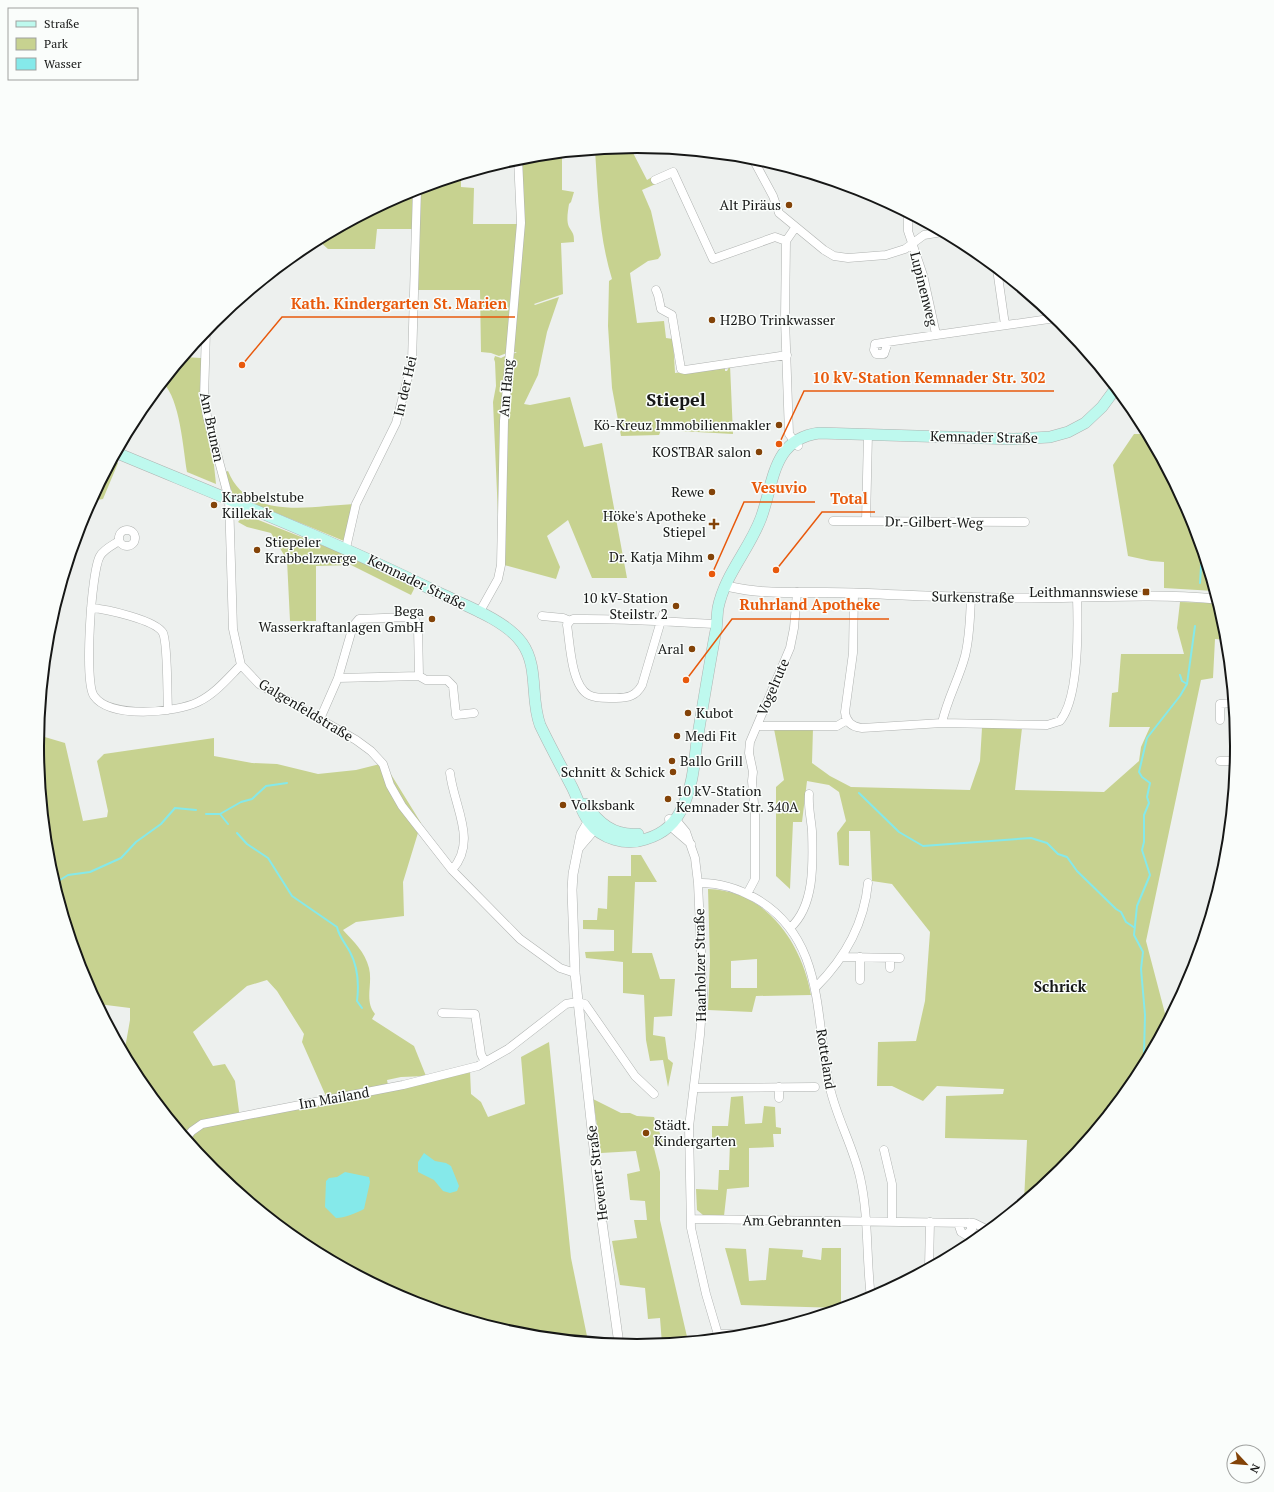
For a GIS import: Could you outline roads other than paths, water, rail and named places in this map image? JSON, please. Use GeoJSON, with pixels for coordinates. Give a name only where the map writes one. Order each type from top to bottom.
{"type":"FeatureCollection","features":[{"type":"Feature","properties":{"kind":"main road","name":"Kemnader Straße"},"geometry":{"type":"LineString","coordinates":[[120,454],[346,548],[479,613],[515,634],[527,652],[532,669],[536,715],[573,790],[594,824],[617,832],[644,837],[658,827],[672,821],[683,793],[696,749],[717,624],[718,607],[754,533],[765,514],[777,463],[787,448],[809,434],[868,434],[1014,439],[1050,437],[1068,432],[1085,423],[1102,407],[1113,393]]}},
{"type":"Feature","properties":{"kind":"street","name":"Am Hang"},"geometry":{"type":"LineString","coordinates":[[479,613],[498,579],[501,565],[504,421],[521,223],[518,165]]}},
{"type":"Feature","properties":{"kind":"street"},"geometry":{"type":"LineString","coordinates":[[756,165],[779,213],[795,228],[824,250],[839,258],[886,255],[898,252],[924,235],[936,233]]}},
{"type":"Feature","properties":{"kind":"street"},"geometry":{"type":"LineString","coordinates":[[655,180],[673,172],[713,259],[770,238],[774,237],[786,240]]}},
{"type":"Feature","properties":{"kind":"street","name":"In der Hei"},"geometry":{"type":"LineString","coordinates":[[346,548],[356,504],[396,423],[412,362],[417,195]]}},
{"type":"Feature","properties":{"kind":"street","name":"Lupinenweg"},"geometry":{"type":"LineString","coordinates":[[908,219],[908,231],[923,275],[936,334]]}},
{"type":"Feature","properties":{"kind":"street"},"geometry":{"type":"LineString","coordinates":[[795,228],[786,240],[789,434],[796,443]]}},
{"type":"Feature","properties":{"kind":"street"},"geometry":{"type":"LineString","coordinates":[[998,276],[1005,325]]}},
{"type":"Feature","properties":{"kind":"street"},"geometry":{"type":"LineString","coordinates":[[656,290],[661,309],[672,315],[680,369],[686,370],[787,356]]}},
{"type":"Feature","properties":{"kind":"street","name":"Lupinenweg"},"geometry":{"type":"LineString","coordinates":[[888,342],[1048,319]]}},
{"type":"Feature","properties":{"kind":"street","name":"Am Brunen"},"geometry":{"type":"LineString","coordinates":[[206,340],[204,398],[207,416],[229,499]]}},
{"type":"Feature","properties":{"kind":"street","name":"Dr.-Gilbert-Weg"},"geometry":{"type":"LineString","coordinates":[[866,521],[868,434]]}},
{"type":"Feature","properties":{"kind":"street"},"geometry":{"type":"LineString","coordinates":[[119,541],[106,550],[98,560],[93,585],[90,644],[91,688],[93,695],[107,707],[120,710],[168,710],[198,702],[215,690],[241,665],[233,629],[229,499]]}},
{"type":"Feature","properties":{"kind":"street","name":"Dr.-Gilbert-Weg"},"geometry":{"type":"LineString","coordinates":[[834,521],[1002,525],[1025,522]]}},
{"type":"Feature","properties":{"kind":"street","name":"Surkenstraße"},"geometry":{"type":"LineString","coordinates":[[728,586],[751,591],[971,597],[1155,596],[1211,599]]}},
{"type":"Feature","properties":{"kind":"street","name":"Vogelrute"},"geometry":{"type":"LineString","coordinates":[[747,894],[755,879],[756,865],[755,815],[752,781],[753,772],[749,753],[750,742],[790,648],[794,628],[797,592]]}},
{"type":"Feature","properties":{"kind":"street"},"geometry":{"type":"LineString","coordinates":[[854,593],[853,653],[845,712],[847,720],[851,725],[862,728],[942,723],[1047,725],[1060,721],[1068,707],[1074,676],[1077,640],[1077,597]]}},
{"type":"Feature","properties":{"kind":"street"},"geometry":{"type":"LineString","coordinates":[[942,723],[946,702],[964,657],[970,632],[971,597]]}},
{"type":"Feature","properties":{"kind":"street"},"geometry":{"type":"LineString","coordinates":[[91,608],[102,609],[151,624],[163,634],[165,641],[168,710]]}},
{"type":"Feature","properties":{"kind":"street"},"geometry":{"type":"LineString","coordinates":[[542,616],[563,618],[570,621]]}},
{"type":"Feature","properties":{"kind":"street"},"geometry":{"type":"LineString","coordinates":[[320,719],[338,678],[356,621],[359,619],[388,617],[411,618],[417,623],[419,676]]}},
{"type":"Feature","properties":{"kind":"street"},"geometry":{"type":"LineString","coordinates":[[662,618],[639,691],[628,698],[596,697],[588,695],[577,682],[567,625],[573,619],[662,618],[717,624]]}},
{"type":"Feature","properties":{"kind":"street","name":"Galgenfeldstraße"},"geometry":{"type":"LineString","coordinates":[[241,665],[260,684],[356,740],[377,756],[383,764],[390,785],[400,802],[452,870],[520,939],[560,968],[575,973]]}},
{"type":"Feature","properties":{"kind":"street"},"geometry":{"type":"LineString","coordinates":[[338,678],[419,676],[426,680],[444,679],[450,681],[452,686],[456,714],[474,713]]}},
{"type":"Feature","properties":{"kind":"street"},"geometry":{"type":"LineString","coordinates":[[1220,720],[1220,704],[1229,703]]}},
{"type":"Feature","properties":{"kind":"street"},"geometry":{"type":"LineString","coordinates":[[757,726],[837,726],[847,720]]}},
{"type":"Feature","properties":{"kind":"street"},"geometry":{"type":"LineString","coordinates":[[1220,761],[1230,761]]}},
{"type":"Feature","properties":{"kind":"street"},"geometry":{"type":"LineString","coordinates":[[450,773],[464,836],[462,856],[452,870]]}},
{"type":"Feature","properties":{"kind":"street"},"geometry":{"type":"LineString","coordinates":[[790,928],[801,915],[809,892],[812,837],[808,810],[810,794]]}},
{"type":"Feature","properties":{"kind":"street","name":"Haarholzer Straße"},"geometry":{"type":"LineString","coordinates":[[672,821],[691,844],[695,858],[698,883],[703,994],[689,1126],[690,1228],[717,1333]]}},
{"type":"Feature","properties":{"kind":"street","name":"Hevener Straße"},"geometry":{"type":"LineString","coordinates":[[594,824],[581,834],[573,874],[572,890],[575,973],[577,1002],[607,1260],[618,1339]]}},
{"type":"Feature","properties":{"kind":"street","name":"Rotteland"},"geometry":{"type":"LineString","coordinates":[[698,883],[718,883],[747,894],[770,908],[790,928],[805,954],[816,987],[830,1087],[860,1177],[866,1221],[871,1291]]}},
{"type":"Feature","properties":{"kind":"street"},"geometry":{"type":"LineString","coordinates":[[816,987],[843,957],[858,928],[867,895],[868,883]]}},
{"type":"Feature","properties":{"kind":"street"},"geometry":{"type":"LineString","coordinates":[[843,957],[900,958]]}},
{"type":"Feature","properties":{"kind":"street"},"geometry":{"type":"LineString","coordinates":[[860,957],[860,980]]}},
{"type":"Feature","properties":{"kind":"street"},"geometry":{"type":"LineString","coordinates":[[890,958],[890,968]]}},
{"type":"Feature","properties":{"kind":"street"},"geometry":{"type":"LineString","coordinates":[[577,1002],[585,1004],[632,1072],[654,1094]]}},
{"type":"Feature","properties":{"kind":"street","name":"Im Mailand"},"geometry":{"type":"LineString","coordinates":[[189,1134],[202,1124],[403,1085],[478,1066],[525,1037],[566,1004],[577,1002]]}},
{"type":"Feature","properties":{"kind":"street"},"geometry":{"type":"LineString","coordinates":[[442,1013],[476,1014],[481,1054],[485,1062]]}},
{"type":"Feature","properties":{"kind":"street"},"geometry":{"type":"LineString","coordinates":[[779,1087],[779,1098]]}},
{"type":"Feature","properties":{"kind":"street"},"geometry":{"type":"LineString","coordinates":[[694,1088],[815,1087]]}},
{"type":"Feature","properties":{"kind":"street"},"geometry":{"type":"LineString","coordinates":[[884,1150],[892,1184],[892,1222]]}},
{"type":"Feature","properties":{"kind":"street","name":"Am Gebrannten"},"geometry":{"type":"LineString","coordinates":[[691,1219],[958,1222],[974,1223],[982,1227]]}},
{"type":"Feature","properties":{"kind":"street"},"geometry":{"type":"LineString","coordinates":[[930,1222],[930,1262]]}},
{"type":"Feature","properties":{"kind":"street"},"geometry":{"type":"LineString","coordinates":[[958,1222],[961,1232],[966,1235],[972,1230],[969,1223]]}},
{"type":"Feature","properties":{"kind":"water"},"geometry":{"type":"Polygon","coordinates":[[[424,1153],[435,1161],[446,1163],[451,1166],[459,1186],[457,1191],[450,1193],[443,1191],[434,1180],[418,1172],[418,1162],[424,1153]]]}},
{"type":"Feature","properties":{"kind":"water"},"geometry":{"type":"Polygon","coordinates":[[[345,1172],[369,1177],[370,1182],[364,1209],[350,1215],[336,1218],[325,1207],[326,1181],[329,1178],[337,1177],[345,1172]]]}},
{"type":"Feature","properties":{"kind":"waterway"},"geometry":{"type":"LineString","coordinates":[[1200,583],[1201,563]]}},
{"type":"Feature","properties":{"kind":"waterway"},"geometry":{"type":"LineString","coordinates":[[1144,1053],[1145,1015],[1141,969],[1143,952],[1134,935],[1137,906],[1150,875],[1142,850],[1144,842],[1144,815],[1149,803],[1147,797],[1150,783],[1142,777],[1139,772],[1147,738],[1180,696],[1187,684],[1195,626]]}},
{"type":"Feature","properties":{"kind":"waterway"},"geometry":{"type":"LineString","coordinates":[[1180,675],[1182,681],[1187,684]]}},
{"type":"Feature","properties":{"kind":"waterway"},"geometry":{"type":"LineString","coordinates":[[220,814],[241,802],[252,799],[266,786],[287,783]]}},
{"type":"Feature","properties":{"kind":"waterway"},"geometry":{"type":"LineString","coordinates":[[859,793],[899,832],[923,846],[1031,838],[1047,843],[1058,854],[1067,857],[1077,871],[1116,909],[1121,912],[1126,922],[1135,928]]}},
{"type":"Feature","properties":{"kind":"waterway"},"geometry":{"type":"LineString","coordinates":[[59,880],[68,875],[90,872],[121,858],[136,842],[161,824],[175,808],[196,810]]}},
{"type":"Feature","properties":{"kind":"waterway"},"geometry":{"type":"LineString","coordinates":[[206,814],[220,814]]}},
{"type":"Feature","properties":{"kind":"waterway"},"geometry":{"type":"LineString","coordinates":[[220,814],[228,824]]}},
{"type":"Feature","properties":{"kind":"waterway"},"geometry":{"type":"LineString","coordinates":[[237,833],[247,844],[268,858],[292,896],[337,927],[339,934],[350,952],[355,964],[358,982],[357,1001],[362,1008]]}},
{"type":"Feature","properties":{"kind":"place","name":"Alt Piräus"},"geometry":{"type":"Point","coordinates":[789,205]}},
{"type":"Feature","properties":{"kind":"place","name":"H2BO Trinkwasser"},"geometry":{"type":"Point","coordinates":[712,320]}},
{"type":"Feature","properties":{"kind":"place","name":"Kath. Kindergarten St. Marien"},"geometry":{"type":"Point","coordinates":[242,365]}},
{"type":"Feature","properties":{"kind":"place","name":"Kö-Kreuz Immobilienmakler"},"geometry":{"type":"Point","coordinates":[779,425]}},
{"type":"Feature","properties":{"kind":"place","name":"10 kV-Station Kemnader Str. 302"},"geometry":{"type":"Point","coordinates":[779,444]}},
{"type":"Feature","properties":{"kind":"place","name":"KOSTBAR salon"},"geometry":{"type":"Point","coordinates":[759,452]}},
{"type":"Feature","properties":{"kind":"place","name":"Rewe"},"geometry":{"type":"Point","coordinates":[712,492]}},
{"type":"Feature","properties":{"kind":"place","name":"Krabbelstube Killekak"},"geometry":{"type":"Point","coordinates":[214,505]}},
{"type":"Feature","properties":{"kind":"place","name":"Höke's Apotheke Stiepel"},"geometry":{"type":"Point","coordinates":[714,524]}},
{"type":"Feature","properties":{"kind":"place","name":"Stiepeler Krabbelzwerge"},"geometry":{"type":"Point","coordinates":[257,550]}},
{"type":"Feature","properties":{"kind":"place","name":"Dr. Katja Mihm"},"geometry":{"type":"Point","coordinates":[711,557]}},
{"type":"Feature","properties":{"kind":"place","name":"Total"},"geometry":{"type":"Point","coordinates":[776,570]}},
{"type":"Feature","properties":{"kind":"place","name":"Vesuvio"},"geometry":{"type":"Point","coordinates":[712,574]}},
{"type":"Feature","properties":{"kind":"place","name":"Leithmannswiese"},"geometry":{"type":"Point","coordinates":[1146,592]}},
{"type":"Feature","properties":{"kind":"place","name":"10 kV-Station Steilstr. 2"},"geometry":{"type":"Point","coordinates":[676,606]}},
{"type":"Feature","properties":{"kind":"place","name":"Bega Wasserkraftanlagen GmbH"},"geometry":{"type":"Point","coordinates":[432,619]}},
{"type":"Feature","properties":{"kind":"place","name":"Aral"},"geometry":{"type":"Point","coordinates":[692,649]}},
{"type":"Feature","properties":{"kind":"place","name":"Ruhrland Apotheke"},"geometry":{"type":"Point","coordinates":[686,680]}},
{"type":"Feature","properties":{"kind":"place","name":"Kubot"},"geometry":{"type":"Point","coordinates":[688,713]}},
{"type":"Feature","properties":{"kind":"place","name":"Medi Fit"},"geometry":{"type":"Point","coordinates":[677,736]}},
{"type":"Feature","properties":{"kind":"place","name":"Ballo Grill"},"geometry":{"type":"Point","coordinates":[672,761]}},
{"type":"Feature","properties":{"kind":"place","name":"Schnitt & Schick"},"geometry":{"type":"Point","coordinates":[673,772]}},
{"type":"Feature","properties":{"kind":"place","name":"10 kV-Station Kemnader Str. 340A"},"geometry":{"type":"Point","coordinates":[668,799]}},
{"type":"Feature","properties":{"kind":"place","name":"Volksbank"},"geometry":{"type":"Point","coordinates":[563,805]}},
{"type":"Feature","properties":{"kind":"place","name":"Städt. Kindergarten"},"geometry":{"type":"Point","coordinates":[646,1133]}},
{"type":"Feature","properties":{"kind":"district","name":"Stiepel"},"geometry":{"type":"Point","coordinates":[676,400]}},
{"type":"Feature","properties":{"kind":"district","name":"Schrick"},"geometry":{"type":"Point","coordinates":[1060,987]}}]}
